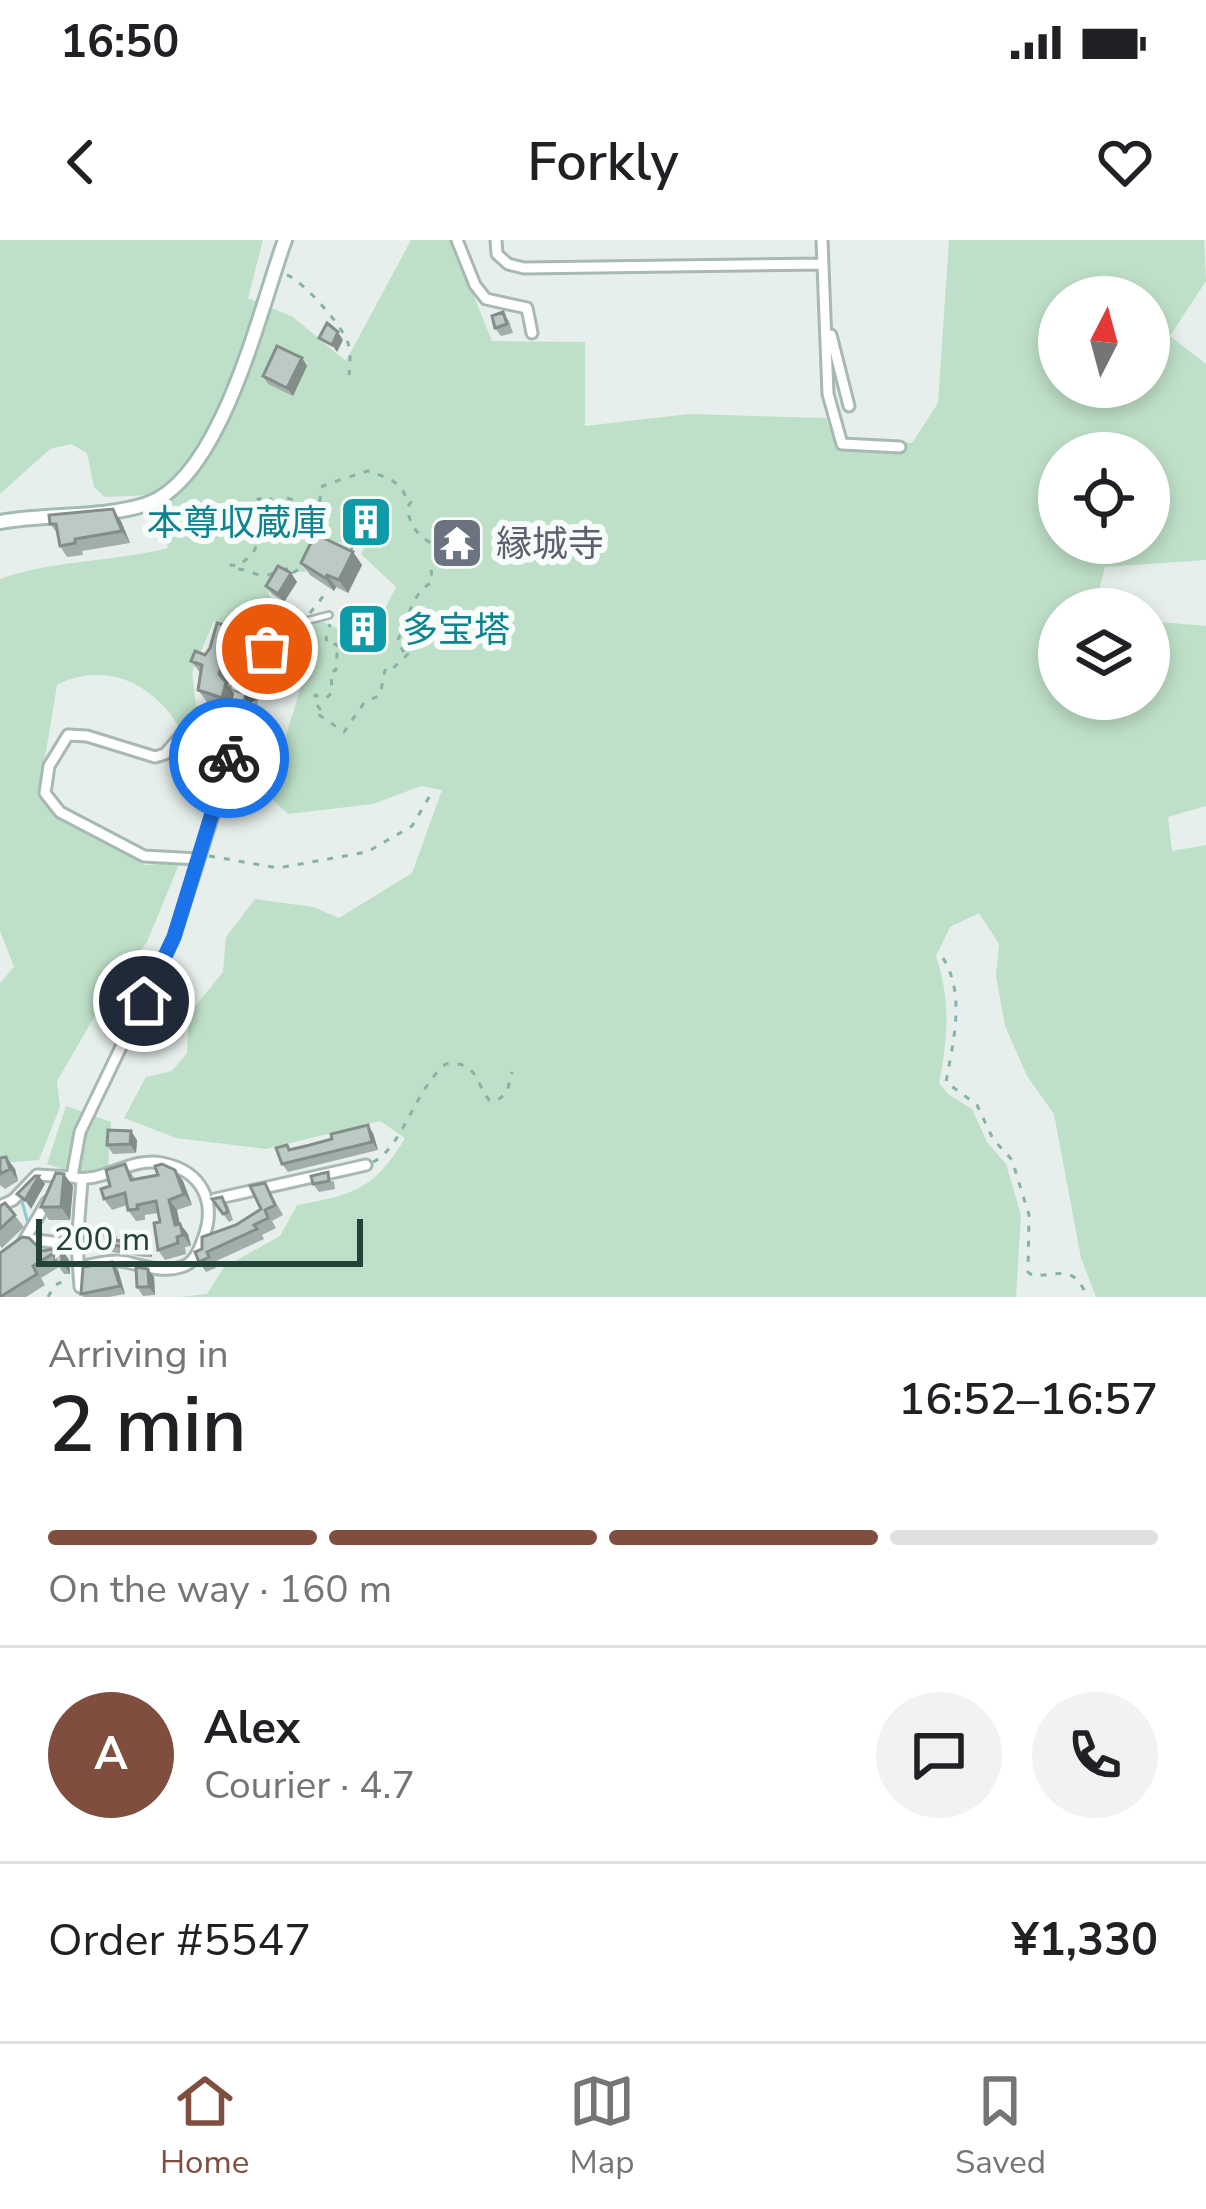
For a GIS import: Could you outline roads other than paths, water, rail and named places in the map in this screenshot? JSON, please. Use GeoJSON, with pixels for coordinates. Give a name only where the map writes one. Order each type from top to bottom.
{"type":"FeatureCollection","features":[{"type":"Feature","properties":{"kind":"main road"},"geometry":{"type":"LineString","coordinates":[[0,522],[130,508],[169,492],[203,447],[231,396],[285,240]]}},
{"type":"Feature","properties":{"kind":"street"},"geometry":{"type":"LineString","coordinates":[[457,240],[486,299],[527,308],[532,333]]}},
{"type":"Feature","properties":{"kind":"street"},"geometry":{"type":"LineString","coordinates":[[496,240],[497,254],[508,264],[524,268],[823,264]]}},
{"type":"Feature","properties":{"kind":"street"},"geometry":{"type":"LineString","coordinates":[[822,240],[828,394],[842,444],[900,447]]}},
{"type":"Feature","properties":{"kind":"street"},"geometry":{"type":"LineString","coordinates":[[826,333],[831,335],[849,406]]}},
{"type":"Feature","properties":{"kind":"street"},"geometry":{"type":"LineString","coordinates":[[0,1206],[13,1200],[37,1175],[71,1177],[140,1162],[166,1163],[195,1181],[210,1201],[215,1223],[191,1262],[180,1268],[124,1262],[80,1276],[71,1177],[80,1132],[174,937],[267,649]]}},
{"type":"Feature","properties":{"kind":"street"},"geometry":{"type":"LineString","coordinates":[[199,857],[144,856],[60,812],[45,793],[49,766],[68,734],[155,757],[165,754],[200,712],[239,724]]}},
{"type":"Feature","properties":{"kind":"street"},"geometry":{"type":"LineString","coordinates":[[210,1201],[253,1187],[366,1165]]}},
{"type":"Feature","properties":{"kind":"street"},"geometry":{"type":"LineString","coordinates":[[14,1250],[28,1239],[71,1177]]}},
{"type":"Feature","properties":{"kind":"street"},"geometry":{"type":"LineString","coordinates":[[28,1239],[77,1245]]}},
{"type":"Feature","properties":{"kind":"lane"},"geometry":{"type":"LineString","coordinates":[[302,622],[329,615]]}},
{"type":"Feature","properties":{"kind":"lane"},"geometry":{"type":"LineString","coordinates":[[234,687],[250,691]]}},
{"type":"Feature","properties":{"kind":"waterway"},"geometry":{"type":"LineString","coordinates":[[21,1198],[28,1223]]}},
{"type":"Feature","properties":{"kind":"place","name":"本尊収蔵庫"},"geometry":{"type":"Point","coordinates":[366,522]}},
{"type":"Feature","properties":{"kind":"place","name":"縁城寺"},"geometry":{"type":"Point","coordinates":[457,543]}},
{"type":"Feature","properties":{"kind":"place","name":"多宝塔"},"geometry":{"type":"Point","coordinates":[363,629]}}]}
